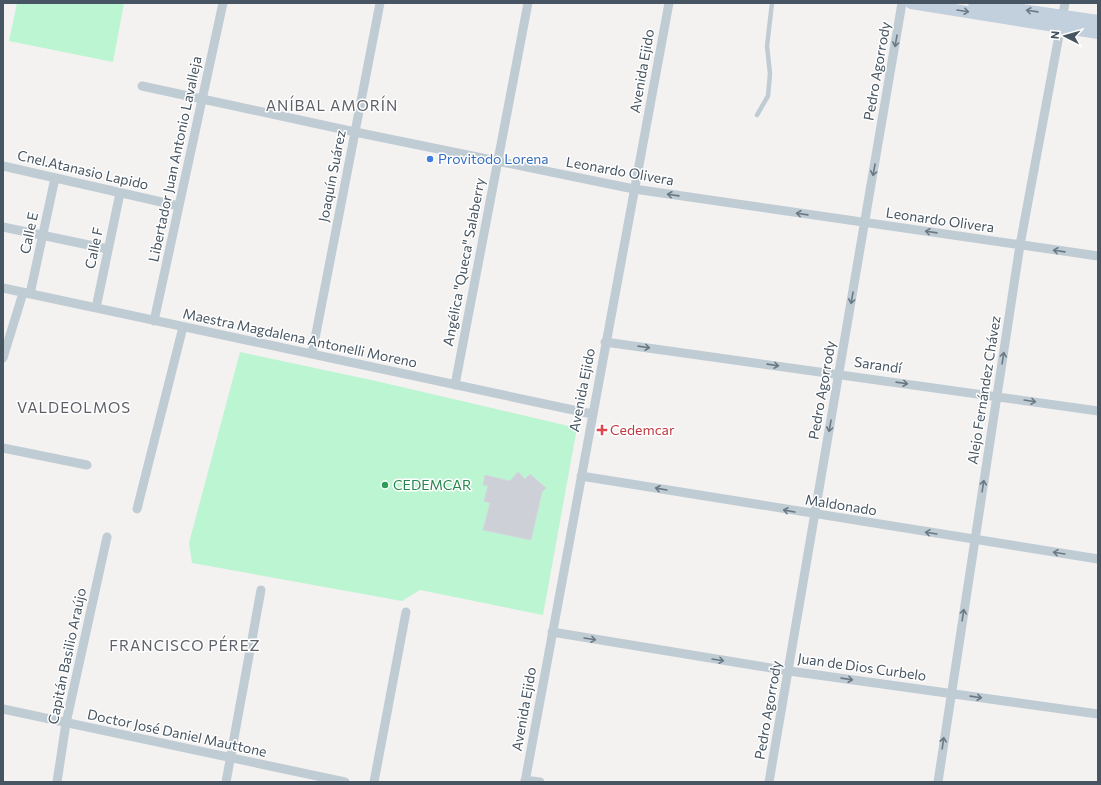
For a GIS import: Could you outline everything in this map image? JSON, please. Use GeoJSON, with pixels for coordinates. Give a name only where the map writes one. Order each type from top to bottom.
{"type":"FeatureCollection","features":[{"type":"Feature","properties":{"kind":"street","name":"Libertador Juan Antonio Lavalleja"},"geometry":{"type":"LineString","coordinates":[[154,320],[223,3]]}},
{"type":"Feature","properties":{"kind":"street","name":"Joaquín Suárez"},"geometry":{"type":"LineString","coordinates":[[312,354],[380,3]]}},
{"type":"Feature","properties":{"kind":"street","name":"Angélica \"Queca\" Salaberry"},"geometry":{"type":"LineString","coordinates":[[455,385],[528,3]]}},
{"type":"Feature","properties":{"kind":"street","name":"Avenida Ejido"},"geometry":{"type":"LineString","coordinates":[[525,781],[669,3]]}},
{"type":"Feature","properties":{"kind":"street","name":"Pedro Agorrody"},"geometry":{"type":"LineString","coordinates":[[769,782],[902,3]]}},
{"type":"Feature","properties":{"kind":"street"},"geometry":{"type":"LineString","coordinates":[[911,3],[1062,22],[1098,21]]}},
{"type":"Feature","properties":{"kind":"street"},"geometry":{"type":"LineString","coordinates":[[974,3],[1062,22],[1098,33]]}},
{"type":"Feature","properties":{"kind":"street","name":"Alejo Fernández Chávez"},"geometry":{"type":"LineString","coordinates":[[938,782],[1020,245],[1065,3]]}},
{"type":"Feature","properties":{"kind":"street","name":"Leonardo Olivera"},"geometry":{"type":"LineString","coordinates":[[142,86],[498,162],[634,189],[1098,256]]}},
{"type":"Feature","properties":{"kind":"street","name":"Cnel.Atanasio Lapido"},"geometry":{"type":"LineString","coordinates":[[3,166],[179,206]]}},
{"type":"Feature","properties":{"kind":"street","name":"Calle E"},"geometry":{"type":"LineString","coordinates":[[3,358],[27,293],[43,235],[55,178]]}},
{"type":"Feature","properties":{"kind":"street","name":"Calle F"},"geometry":{"type":"LineString","coordinates":[[96,308],[120,193]]}},
{"type":"Feature","properties":{"kind":"street"},"geometry":{"type":"LineString","coordinates":[[3,227],[108,249]]}},
{"type":"Feature","properties":{"kind":"street","name":"Maestra Magdalena Antonelli Moreno"},"geometry":{"type":"LineString","coordinates":[[3,288],[592,414]]}},
{"type":"Feature","properties":{"kind":"street"},"geometry":{"type":"LineString","coordinates":[[137,509],[183,327]]}},
{"type":"Feature","properties":{"kind":"street","name":"Sarandí"},"geometry":{"type":"LineString","coordinates":[[606,342],[1098,411]]}},
{"type":"Feature","properties":{"kind":"street"},"geometry":{"type":"LineString","coordinates":[[3,448],[87,465]]}},
{"type":"Feature","properties":{"kind":"street","name":"Maldonado"},"geometry":{"type":"LineString","coordinates":[[581,476],[815,515],[1098,559]]}},
{"type":"Feature","properties":{"kind":"street","name":"Capitán Basilio Araújo"},"geometry":{"type":"LineString","coordinates":[[57,782],[66,723],[107,537]]}},
{"type":"Feature","properties":{"kind":"street"},"geometry":{"type":"LineString","coordinates":[[226,782],[261,590]]}},
{"type":"Feature","properties":{"kind":"street"},"geometry":{"type":"LineString","coordinates":[[374,782],[406,612]]}},
{"type":"Feature","properties":{"kind":"street","name":"Juan de Dios Curbelo"},"geometry":{"type":"LineString","coordinates":[[552,632],[789,671],[1098,714]]}},
{"type":"Feature","properties":{"kind":"street","name":"Doctor José Daniel Mauttone"},"geometry":{"type":"LineString","coordinates":[[3,709],[230,759],[345,782]]}},
{"type":"Feature","properties":{"kind":"street"},"geometry":{"type":"LineString","coordinates":[[525,781],[540,782]]}},
{"type":"Feature","properties":{"kind":"lane"},"geometry":{"type":"LineString","coordinates":[[757,116],[768,96],[770,74],[767,46],[772,3]]}},
{"type":"Feature","properties":{"kind":"green space"},"geometry":{"type":"Polygon","coordinates":[[[17,3],[124,3],[113,62],[9,41],[17,3]]]}},
{"type":"Feature","properties":{"kind":"green space","name":"CEDEMCAR"},"geometry":{"type":"Polygon","coordinates":[[[240,352],[376,381],[577,428],[543,615],[420,590],[402,601],[192,563],[189,543],[240,352]]]}},
{"type":"Feature","properties":{"kind":"building"},"geometry":{"type":"Polygon","coordinates":[[[518,472],[525,479],[530,474],[546,488],[542,492],[531,540],[483,530],[490,503],[484,501],[488,486],[483,485],[485,475],[510,481],[518,472]]]}},
{"type":"Feature","properties":{"kind":"place","name":"Provitodo Lorena"},"geometry":{"type":"Point","coordinates":[430,159]}},
{"type":"Feature","properties":{"kind":"place","name":"Cedemcar"},"geometry":{"type":"Point","coordinates":[602,430]}},
{"type":"Feature","properties":{"kind":"place","name":"CEDEMCAR"},"geometry":{"type":"Point","coordinates":[385,485]}},
{"type":"Feature","properties":{"kind":"district","name":"ANÍBAL AMORÍN"},"geometry":{"type":"Point","coordinates":[332,106]}},
{"type":"Feature","properties":{"kind":"district","name":"VALDEOLMOS"},"geometry":{"type":"Point","coordinates":[74,408]}},
{"type":"Feature","properties":{"kind":"district","name":"FRANCISCO PÉREZ"},"geometry":{"type":"Point","coordinates":[185,646]}}]}
